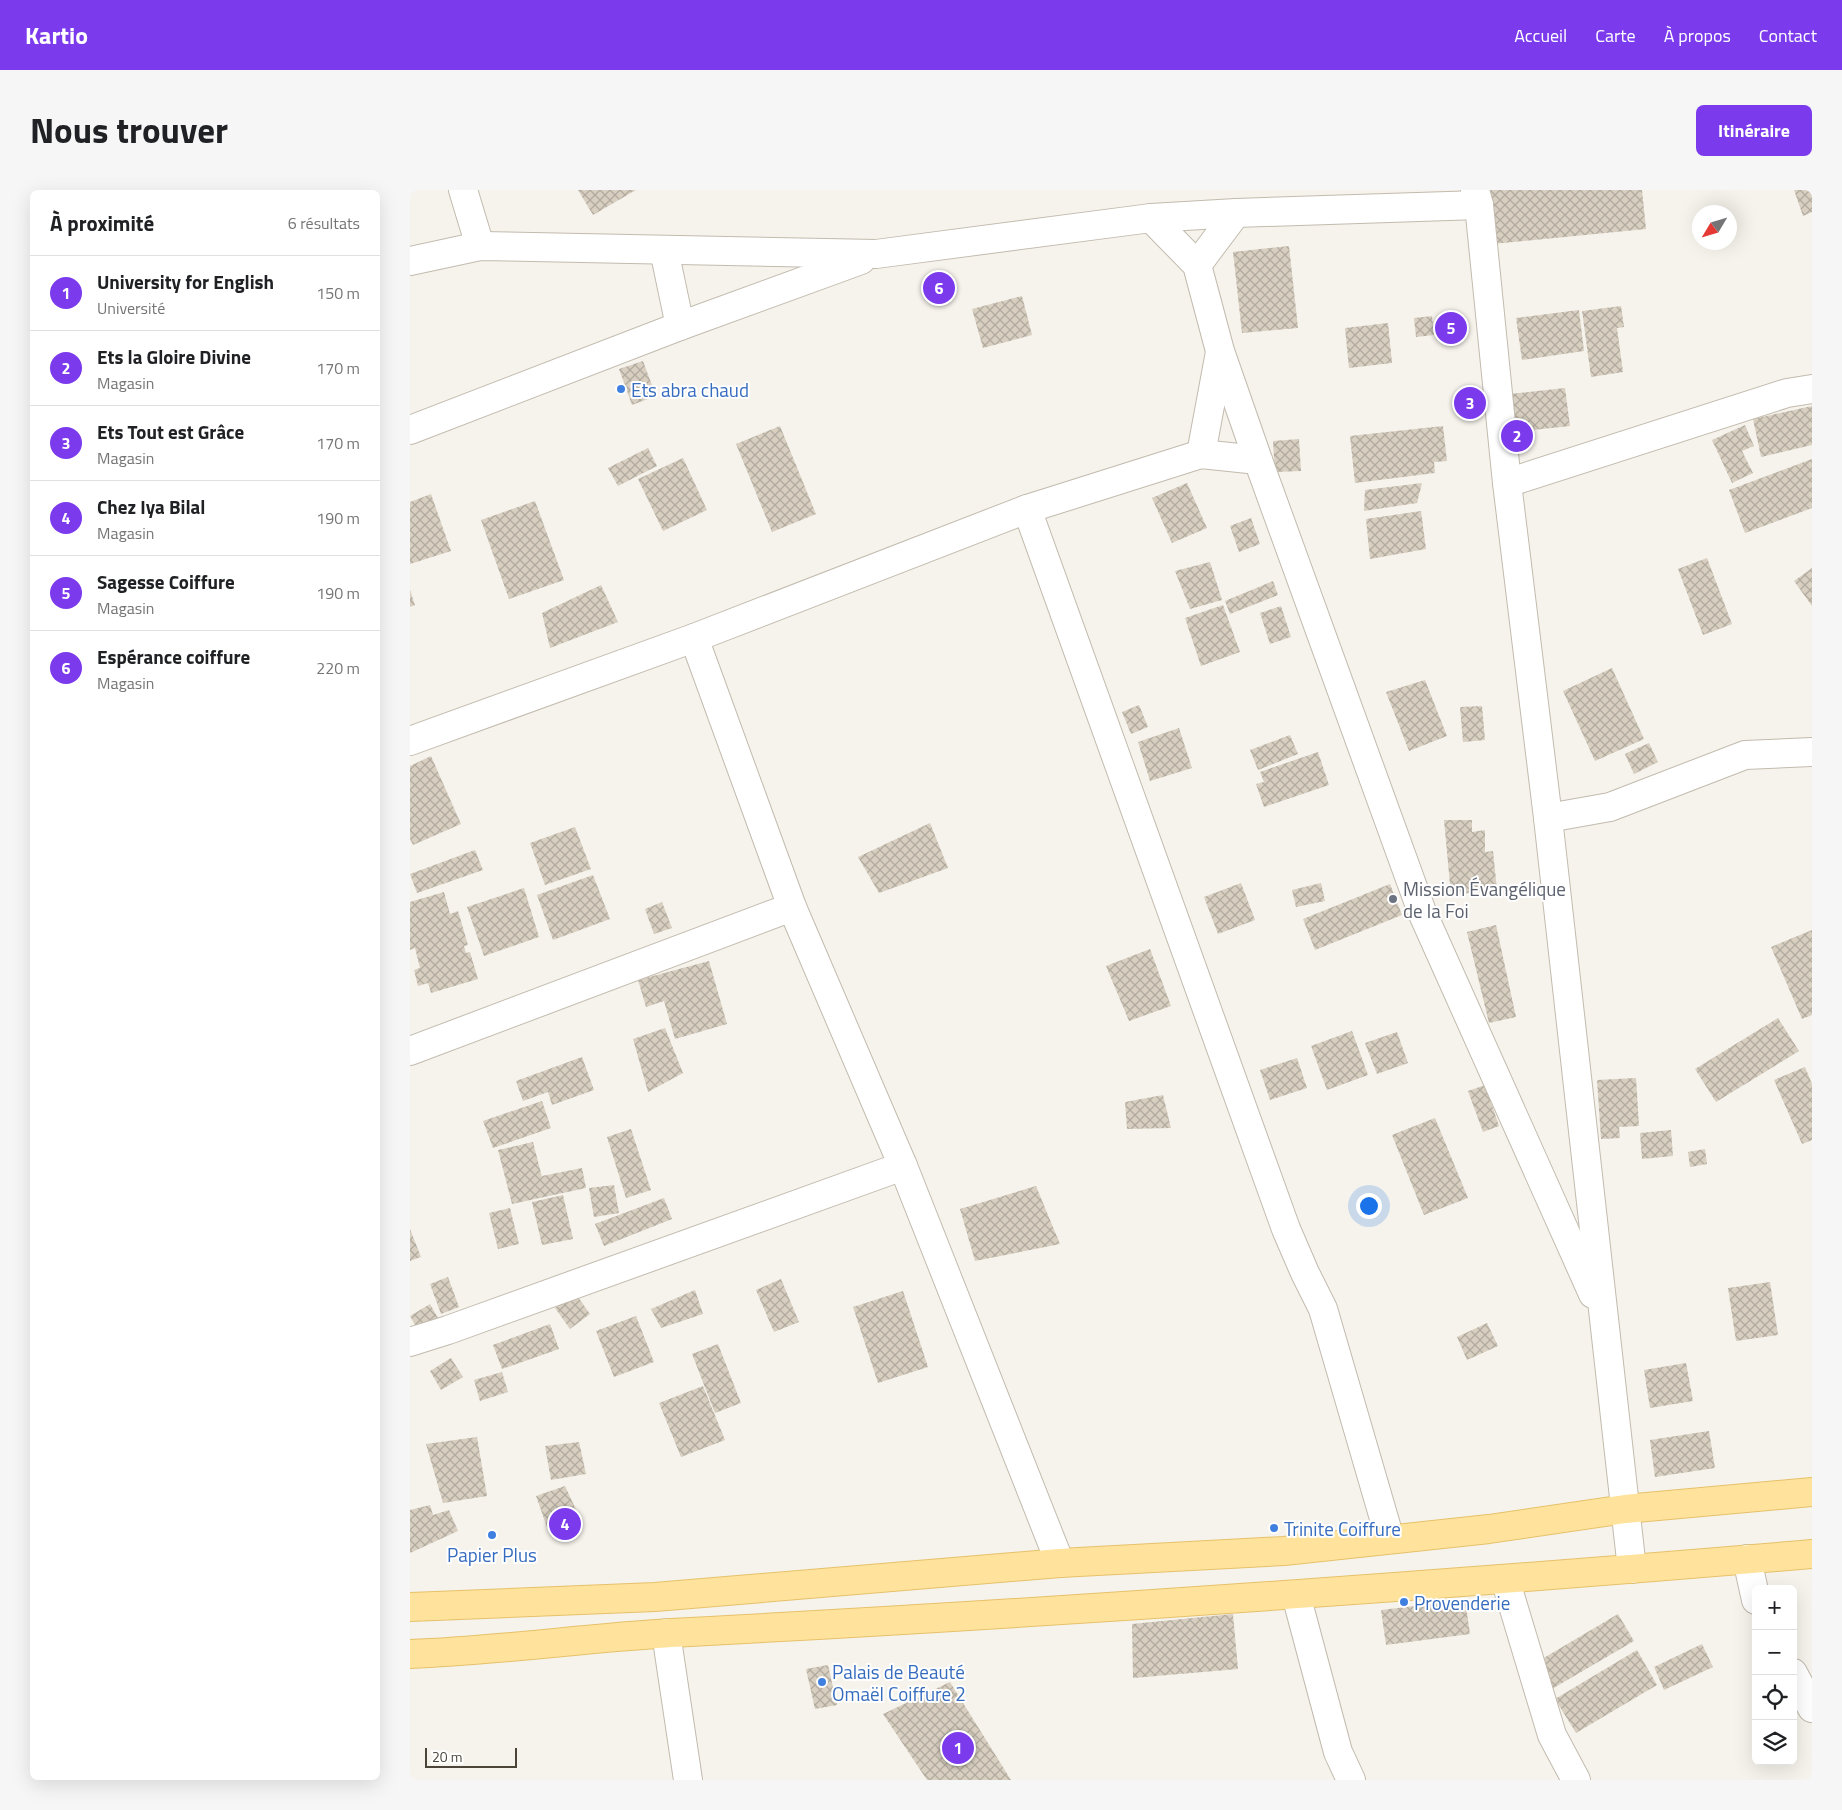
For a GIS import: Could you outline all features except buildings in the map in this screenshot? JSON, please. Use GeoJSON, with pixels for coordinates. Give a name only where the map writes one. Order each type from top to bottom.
{"type":"FeatureCollection","features":[{"type":"Feature","properties":{"kind":"main road"},"geometry":{"type":"LineString","coordinates":[[410,1607],[655,1597],[1060,1563],[1284,1551],[1489,1529],[1625,1509],[1812,1492]]}},
{"type":"Feature","properties":{"kind":"main road"},"geometry":{"type":"LineString","coordinates":[[410,1654],[666,1633],[805,1627],[1131,1604],[1296,1595],[1812,1554]]}},
{"type":"Feature","properties":{"kind":"street"},"geometry":{"type":"LineString","coordinates":[[463,190],[480,246]]}},
{"type":"Feature","properties":{"kind":"street"},"geometry":{"type":"LineString","coordinates":[[410,260],[480,246],[876,254],[1151,218],[1477,197],[1507,483],[1548,818],[1632,1569]]}},
{"type":"Feature","properties":{"kind":"street"},"geometry":{"type":"LineString","coordinates":[[1197,265],[1236,213]]}},
{"type":"Feature","properties":{"kind":"street"},"geometry":{"type":"LineString","coordinates":[[1151,218],[1197,265],[1220,351],[1422,912],[1604,1318]]}},
{"type":"Feature","properties":{"kind":"street"},"geometry":{"type":"LineString","coordinates":[[664,250],[680,326]]}},
{"type":"Feature","properties":{"kind":"street"},"geometry":{"type":"LineString","coordinates":[[410,430],[680,326],[876,254]]}},
{"type":"Feature","properties":{"kind":"street"},"geometry":{"type":"LineString","coordinates":[[1202,454],[1220,351]]}},
{"type":"Feature","properties":{"kind":"street"},"geometry":{"type":"LineString","coordinates":[[1507,483],[1787,393],[1812,390]]}},
{"type":"Feature","properties":{"kind":"street"},"geometry":{"type":"LineString","coordinates":[[410,741],[694,638],[1028,509],[1202,454],[1258,460]]}},
{"type":"Feature","properties":{"kind":"street"},"geometry":{"type":"LineString","coordinates":[[1028,509],[1286,1229],[1323,1309],[1390,1539]]}},
{"type":"Feature","properties":{"kind":"street"},"geometry":{"type":"LineString","coordinates":[[694,638],[792,907],[903,1166],[1060,1563]]}},
{"type":"Feature","properties":{"kind":"street"},"geometry":{"type":"LineString","coordinates":[[1548,818],[1610,808],[1745,755],[1812,752]]}},
{"type":"Feature","properties":{"kind":"street"},"geometry":{"type":"LineString","coordinates":[[410,1051],[792,907]]}},
{"type":"Feature","properties":{"kind":"street"},"geometry":{"type":"LineString","coordinates":[[410,1342],[903,1166]]}},
{"type":"Feature","properties":{"kind":"street"},"geometry":{"type":"LineString","coordinates":[[1747,1560],[1753,1585]]}},
{"type":"Feature","properties":{"kind":"street"},"geometry":{"type":"LineString","coordinates":[[1505,1579],[1552,1735],[1576,1780]]}},
{"type":"Feature","properties":{"kind":"street"},"geometry":{"type":"LineString","coordinates":[[1296,1595],[1338,1752],[1351,1780]]}},
{"type":"Feature","properties":{"kind":"street"},"geometry":{"type":"LineString","coordinates":[[666,1633],[688,1780]]}},
{"type":"Feature","properties":{"kind":"street"},"geometry":{"type":"LineString","coordinates":[[1794,1675],[1812,1708]]}},
{"type":"Feature","properties":{"kind":"place","name":"Espérance coiffure"},"geometry":{"type":"Point","coordinates":[939,288]}},
{"type":"Feature","properties":{"kind":"place","name":"Sagesse Coiffure"},"geometry":{"type":"Point","coordinates":[1451,328]}},
{"type":"Feature","properties":{"kind":"place","name":"Ets abra chaud"},"geometry":{"type":"Point","coordinates":[621,389]}},
{"type":"Feature","properties":{"kind":"place","name":"Ets Tout est Grâce"},"geometry":{"type":"Point","coordinates":[1470,403]}},
{"type":"Feature","properties":{"kind":"place","name":"Ets la Gloire Divine"},"geometry":{"type":"Point","coordinates":[1517,436]}},
{"type":"Feature","properties":{"kind":"place","name":"Mission Évangélique de la Foi"},"geometry":{"type":"Point","coordinates":[1393,899]}},
{"type":"Feature","properties":{"kind":"place","name":"Chez Iya Bilal"},"geometry":{"type":"Point","coordinates":[565,1524]}},
{"type":"Feature","properties":{"kind":"place","name":"Trinite Coiffure"},"geometry":{"type":"Point","coordinates":[1274,1528]}},
{"type":"Feature","properties":{"kind":"place","name":"Papier Plus"},"geometry":{"type":"Point","coordinates":[492,1535]}},
{"type":"Feature","properties":{"kind":"place","name":"Provenderie"},"geometry":{"type":"Point","coordinates":[1404,1602]}},
{"type":"Feature","properties":{"kind":"place","name":"Palais de Beauté Omaël Coiffure 2"},"geometry":{"type":"Point","coordinates":[822,1682]}},
{"type":"Feature","properties":{"kind":"place","name":"University for English"},"geometry":{"type":"Point","coordinates":[958,1748]}}]}
